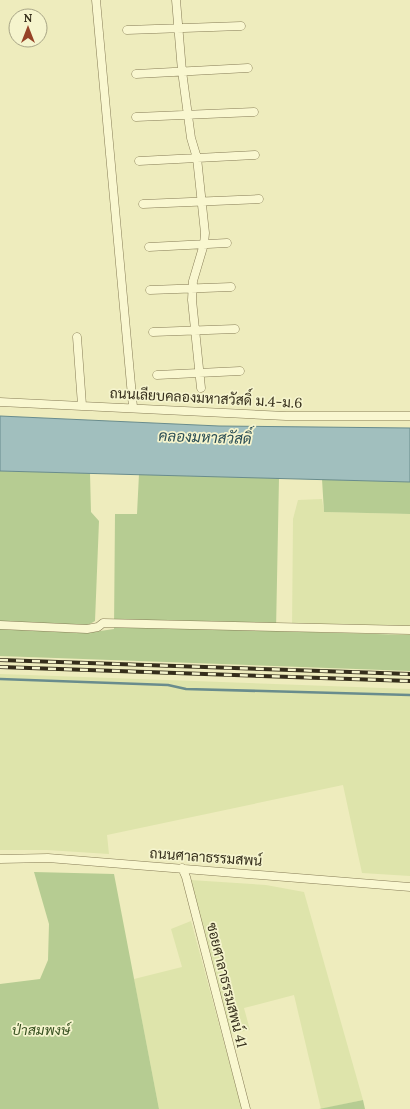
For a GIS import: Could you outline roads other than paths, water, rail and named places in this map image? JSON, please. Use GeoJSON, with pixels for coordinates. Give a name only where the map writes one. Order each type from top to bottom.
{"type":"FeatureCollection","features":[{"type":"Feature","properties":{"kind":"street"},"geometry":{"type":"LineString","coordinates":[[96,0],[132,407]]}},
{"type":"Feature","properties":{"kind":"street"},"geometry":{"type":"LineString","coordinates":[[176,0],[182,71],[191,138],[197,158],[202,202],[204,244],[193,281],[195,331],[201,388]]}},
{"type":"Feature","properties":{"kind":"street"},"geometry":{"type":"LineString","coordinates":[[127,30],[241,26]]}},
{"type":"Feature","properties":{"kind":"street"},"geometry":{"type":"LineString","coordinates":[[136,74],[248,68]]}},
{"type":"Feature","properties":{"kind":"street"},"geometry":{"type":"LineString","coordinates":[[136,117],[254,112]]}},
{"type":"Feature","properties":{"kind":"street"},"geometry":{"type":"LineString","coordinates":[[140,161],[255,155]]}},
{"type":"Feature","properties":{"kind":"street"},"geometry":{"type":"LineString","coordinates":[[143,204],[260,199]]}},
{"type":"Feature","properties":{"kind":"street"},"geometry":{"type":"LineString","coordinates":[[149,247],[226,243]]}},
{"type":"Feature","properties":{"kind":"street"},"geometry":{"type":"LineString","coordinates":[[150,290],[231,287]]}},
{"type":"Feature","properties":{"kind":"street"},"geometry":{"type":"LineString","coordinates":[[153,332],[235,329]]}},
{"type":"Feature","properties":{"kind":"street"},"geometry":{"type":"LineString","coordinates":[[77,337],[82,405]]}},
{"type":"Feature","properties":{"kind":"street"},"geometry":{"type":"LineString","coordinates":[[157,375],[240,371]]}},
{"type":"Feature","properties":{"kind":"street","name":"ถนนเลียบคลองมหาสวัสดิ์ ม.4-ม.6"},"geometry":{"type":"LineString","coordinates":[[0,402],[132,407],[286,416],[410,416]]}},
{"type":"Feature","properties":{"kind":"street"},"geometry":{"type":"LineString","coordinates":[[0,626],[87,629],[98,627],[103,623],[410,630]]}},
{"type":"Feature","properties":{"kind":"street","name":"ถนนศาลาธรรมสพน์"},"geometry":{"type":"LineString","coordinates":[[0,859],[48,858],[410,887]]}},
{"type":"Feature","properties":{"kind":"street","name":"ซอยศาลาธรรมสพน์ 41"},"geometry":{"type":"LineString","coordinates":[[182,868],[186,877],[246,1109]]}},
{"type":"Feature","properties":{"kind":"water","name":"คลองมหาสวัสดิ์"},"geometry":{"type":"Polygon","coordinates":[[[0,416],[219,426],[410,428],[410,482],[0,471],[0,416]]]}},
{"type":"Feature","properties":{"kind":"waterway"},"geometry":{"type":"LineString","coordinates":[[0,679],[168,685],[186,689],[410,695]]}},
{"type":"Feature","properties":{"kind":"railway"},"geometry":{"type":"LineString","coordinates":[[0,660],[410,674]]}},
{"type":"Feature","properties":{"kind":"railway"},"geometry":{"type":"LineString","coordinates":[[0,667],[410,681]]}},
{"type":"Feature","properties":{"kind":"park label","name":"ป่าสมพงษ์"},"geometry":{"type":"Point","coordinates":[41,1030]}}]}
